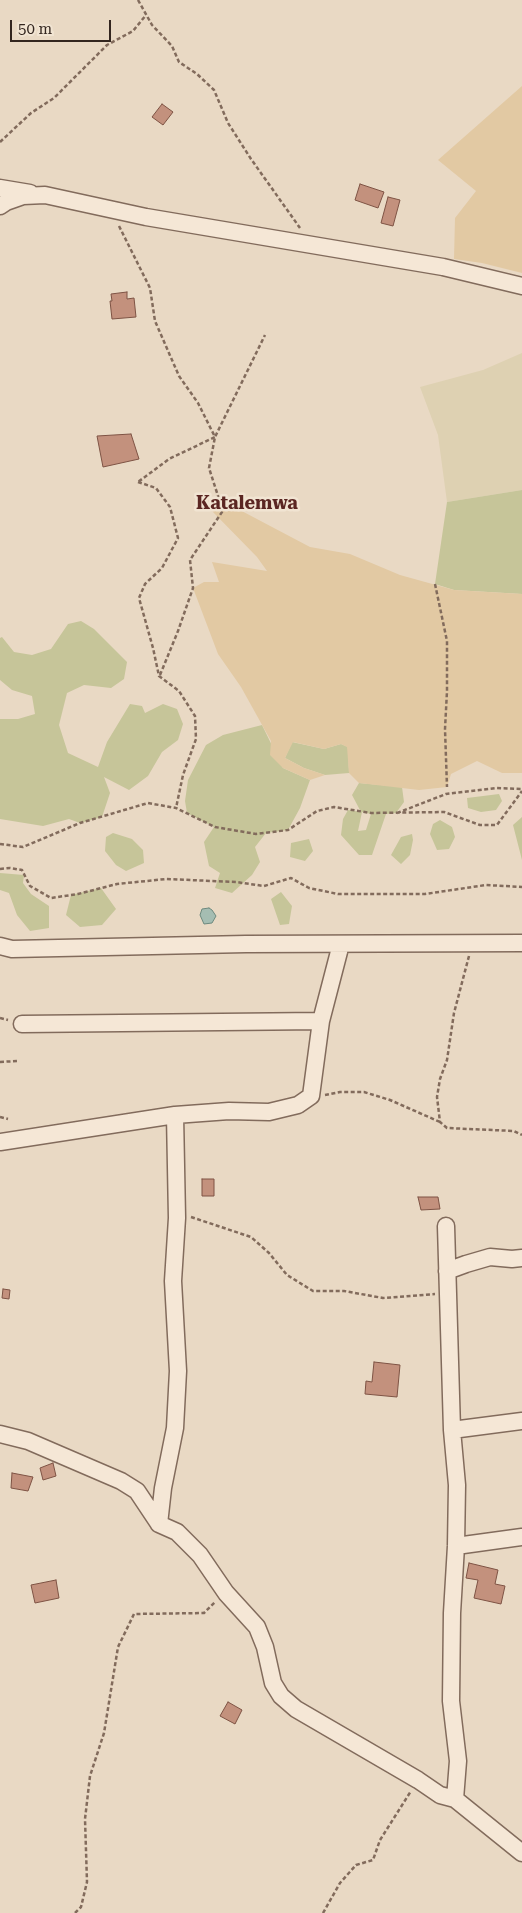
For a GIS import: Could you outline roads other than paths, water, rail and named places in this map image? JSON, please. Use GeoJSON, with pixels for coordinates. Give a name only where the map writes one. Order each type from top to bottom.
{"type":"FeatureCollection","features":[{"type":"Feature","properties":{"kind":"street"},"geometry":{"type":"LineString","coordinates":[[0,188],[45,195],[146,217],[443,267],[522,286]]}},
{"type":"Feature","properties":{"kind":"street"},"geometry":{"type":"LineString","coordinates":[[0,206],[23,196],[45,195]]}},
{"type":"Feature","properties":{"kind":"street"},"geometry":{"type":"LineString","coordinates":[[0,946],[12,949],[522,943]]}},
{"type":"Feature","properties":{"kind":"street"},"geometry":{"type":"LineString","coordinates":[[0,1142],[175,1115],[229,1111],[269,1112],[298,1105],[311,1096],[321,1021],[341,944]]}},
{"type":"Feature","properties":{"kind":"street"},"geometry":{"type":"LineString","coordinates":[[22,1024],[321,1021]]}},
{"type":"Feature","properties":{"kind":"street"},"geometry":{"type":"LineString","coordinates":[[159,1524],[163,1488],[175,1428],[178,1371],[173,1281],[177,1213],[175,1115]]}},
{"type":"Feature","properties":{"kind":"street"},"geometry":{"type":"LineString","coordinates":[[446,1226],[452,1430],[457,1485],[451,1681],[451,1701],[458,1761],[455,1799]]}},
{"type":"Feature","properties":{"kind":"street"},"geometry":{"type":"LineString","coordinates":[[447,1271],[490,1258],[522,1258]]}},
{"type":"Feature","properties":{"kind":"street"},"geometry":{"type":"LineString","coordinates":[[452,1430],[522,1421]]}},
{"type":"Feature","properties":{"kind":"street"},"geometry":{"type":"LineString","coordinates":[[0,1434],[28,1441],[121,1482],[136,1491],[159,1524],[176,1532],[200,1555],[226,1593],[257,1627],[265,1647],[273,1682],[281,1696],[296,1709],[418,1780],[440,1795],[455,1799],[522,1853]]}},
{"type":"Feature","properties":{"kind":"street"},"geometry":{"type":"LineString","coordinates":[[456,1546],[522,1537]]}},
{"type":"Feature","properties":{"kind":"district","name":"Katalemwa"},"geometry":{"type":"Point","coordinates":[247,504]}}]}
